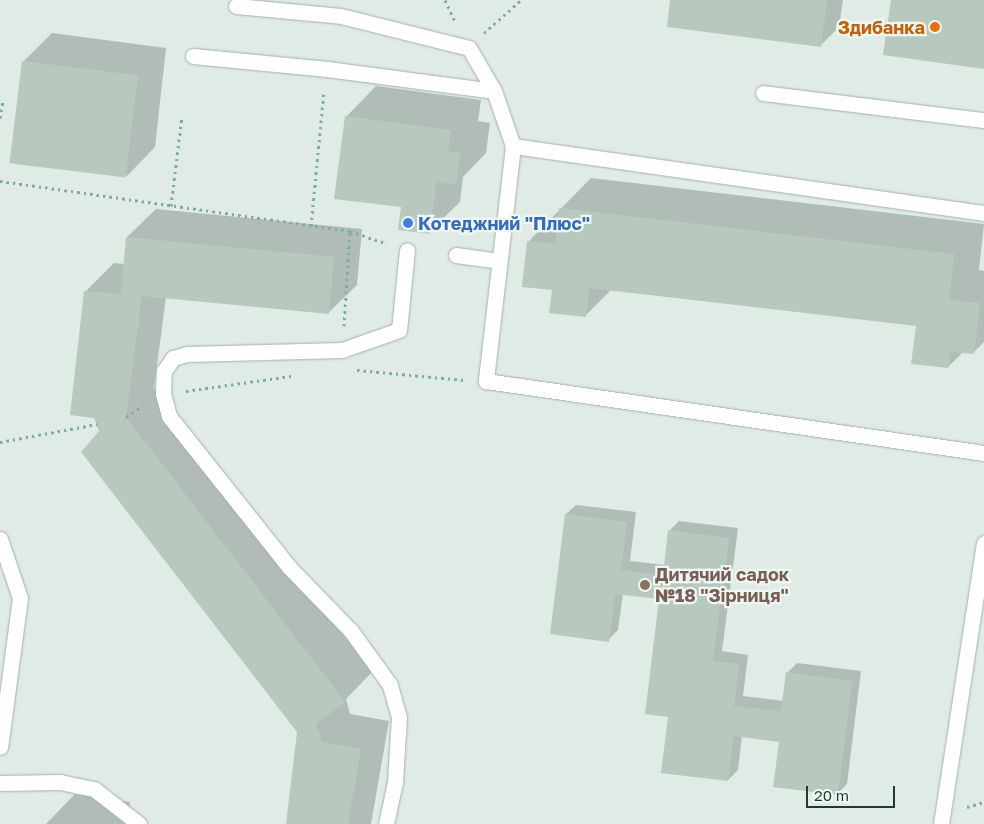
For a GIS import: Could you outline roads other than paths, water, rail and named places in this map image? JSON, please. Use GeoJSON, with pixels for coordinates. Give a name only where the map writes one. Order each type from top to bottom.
{"type":"FeatureCollection","features":[{"type":"Feature","properties":{"kind":"lane"},"geometry":{"type":"LineString","coordinates":[[236,6],[341,16],[469,48],[494,91],[513,146],[486,382],[984,454]]}},
{"type":"Feature","properties":{"kind":"lane"},"geometry":{"type":"LineString","coordinates":[[193,56],[326,69],[494,91]]}},
{"type":"Feature","properties":{"kind":"lane"},"geometry":{"type":"LineString","coordinates":[[763,93],[984,120]]}},
{"type":"Feature","properties":{"kind":"lane"},"geometry":{"type":"LineString","coordinates":[[513,146],[984,213]]}},
{"type":"Feature","properties":{"kind":"lane"},"geometry":{"type":"LineString","coordinates":[[386,824],[395,782],[399,717],[390,685],[351,631],[289,567],[169,416],[163,394],[164,371],[173,358],[188,354],[342,350],[399,330],[407,250]]}},
{"type":"Feature","properties":{"kind":"lane"},"geometry":{"type":"LineString","coordinates":[[456,255],[499,261]]}},
{"type":"Feature","properties":{"kind":"lane"},"geometry":{"type":"LineString","coordinates":[[0,538],[20,598],[0,747]]}},
{"type":"Feature","properties":{"kind":"lane"},"geometry":{"type":"LineString","coordinates":[[941,824],[984,543]]}},
{"type":"Feature","properties":{"kind":"lane"},"geometry":{"type":"LineString","coordinates":[[0,783],[60,782],[94,789],[139,824]]}},
{"type":"Feature","properties":{"kind":"place","name":"Здибанка"},"geometry":{"type":"Point","coordinates":[935,27]}},
{"type":"Feature","properties":{"kind":"place","name":"Котеджний \"Плюс\""},"geometry":{"type":"Point","coordinates":[408,223]}},
{"type":"Feature","properties":{"kind":"place","name":"Дитячий садок №18 \"Зірниця\""},"geometry":{"type":"Point","coordinates":[645,585]}}]}
